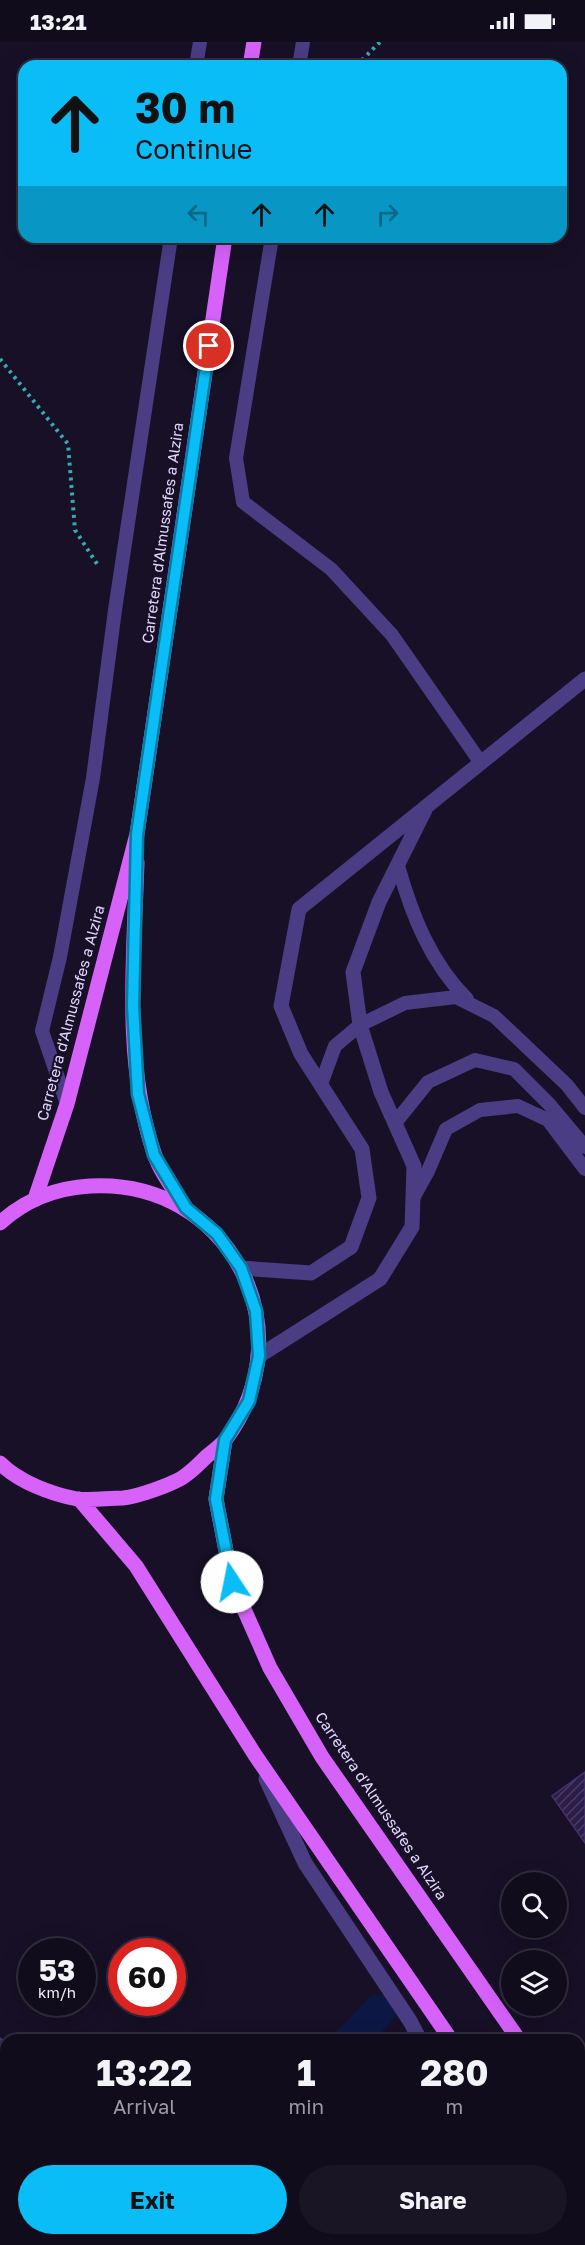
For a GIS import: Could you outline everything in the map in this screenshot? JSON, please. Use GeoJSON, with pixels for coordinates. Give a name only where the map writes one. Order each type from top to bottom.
{"type":"FeatureCollection","features":[{"type":"Feature","properties":{"kind":"main road"},"geometry":{"type":"LineString","coordinates":[[251,60],[254,42]]}},
{"type":"Feature","properties":{"kind":"main road","name":"Carretera d'Almussafes a Alzira"},"geometry":{"type":"LineString","coordinates":[[35,1199],[67,1104],[137,834],[224,243]]}},
{"type":"Feature","properties":{"kind":"main road","name":"Carretera d'Almussafes a Alzira"},"geometry":{"type":"LineString","coordinates":[[137,834],[133,1006],[138,1094],[154,1155],[186,1208]]}},
{"type":"Feature","properties":{"kind":"main road"},"geometry":{"type":"LineString","coordinates":[[0,1463],[40,1488],[79,1499],[133,1497],[184,1477],[225,1440],[249,1401],[259,1356],[256,1311],[241,1268],[217,1234],[186,1208],[150,1192],[112,1185],[73,1187],[35,1199],[3,1216]]}},
{"type":"Feature","properties":{"kind":"main road","name":"Carretera d'Almussafes a Alzira"},"geometry":{"type":"LineString","coordinates":[[225,1440],[216,1499],[232,1582],[270,1668],[322,1757],[515,2034]]}},
{"type":"Feature","properties":{"kind":"main road"},"geometry":{"type":"LineString","coordinates":[[79,1499],[136,1566],[255,1755],[447,2034]]}},
{"type":"Feature","properties":{"kind":"street"},"geometry":{"type":"LineString","coordinates":[[241,1268],[311,1273],[351,1248],[369,1198],[362,1149],[301,1054],[281,1006],[299,909],[585,679]]}},
{"type":"Feature","properties":{"kind":"street"},"geometry":{"type":"LineString","coordinates":[[259,1356],[380,1279],[412,1227],[414,1166],[381,1092],[360,1025],[353,972],[379,902],[427,805]]}},
{"type":"Feature","properties":{"kind":"street"},"geometry":{"type":"LineString","coordinates":[[255,1755],[305,1863],[417,2034]]}},
{"type":"Feature","properties":{"kind":"lane"},"geometry":{"type":"LineString","coordinates":[[197,60],[200,42]]}},
{"type":"Feature","properties":{"kind":"lane"},"geometry":{"type":"LineString","coordinates":[[300,60],[303,42]]}},
{"type":"Feature","properties":{"kind":"lane"},"geometry":{"type":"LineString","coordinates":[[67,1104],[42,1031],[60,957],[93,778],[170,243]]}},
{"type":"Feature","properties":{"kind":"lane"},"geometry":{"type":"LineString","coordinates":[[271,243],[236,458],[243,502],[331,569],[392,635],[481,763]]}},
{"type":"Feature","properties":{"kind":"lane"},"geometry":{"type":"LineString","coordinates":[[398,866],[410,907],[429,949],[455,987],[475,1007]]}},
{"type":"Feature","properties":{"kind":"lane"},"geometry":{"type":"LineString","coordinates":[[321,1084],[335,1046],[360,1025],[405,1003],[456,997],[494,1016],[567,1084],[585,1108]]}},
{"type":"Feature","properties":{"kind":"lane"},"geometry":{"type":"LineString","coordinates":[[395,1123],[428,1083],[475,1060],[514,1069],[549,1104],[585,1147]]}},
{"type":"Feature","properties":{"kind":"lane"},"geometry":{"type":"LineString","coordinates":[[413,1198],[428,1171],[446,1129],[480,1110],[518,1106],[548,1120],[585,1170]]}},
{"type":"Feature","properties":{"kind":"path"},"geometry":{"type":"LineString","coordinates":[[362,60],[380,42]]}},
{"type":"Feature","properties":{"kind":"path"},"geometry":{"type":"LineString","coordinates":[[0,359],[68,444],[75,530],[96,564],[119,586]]}},
{"type":"Feature","properties":{"kind":"building"},"geometry":{"type":"Polygon","coordinates":[[[585,1772],[585,1843],[552,1796],[585,1772]]]}},
{"type":"Feature","properties":{"kind":"waterway"},"geometry":{"type":"LineString","coordinates":[[357,2034],[379,2011]]}},
{"type":"Feature","properties":{"kind":"route"},"geometry":{"type":"LineString","coordinates":[[209,346],[137,834],[133,1006],[138,1094],[154,1155],[186,1208],[217,1234],[241,1268],[256,1311],[259,1356],[249,1401],[225,1440],[216,1499],[232,1582]]}}]}
